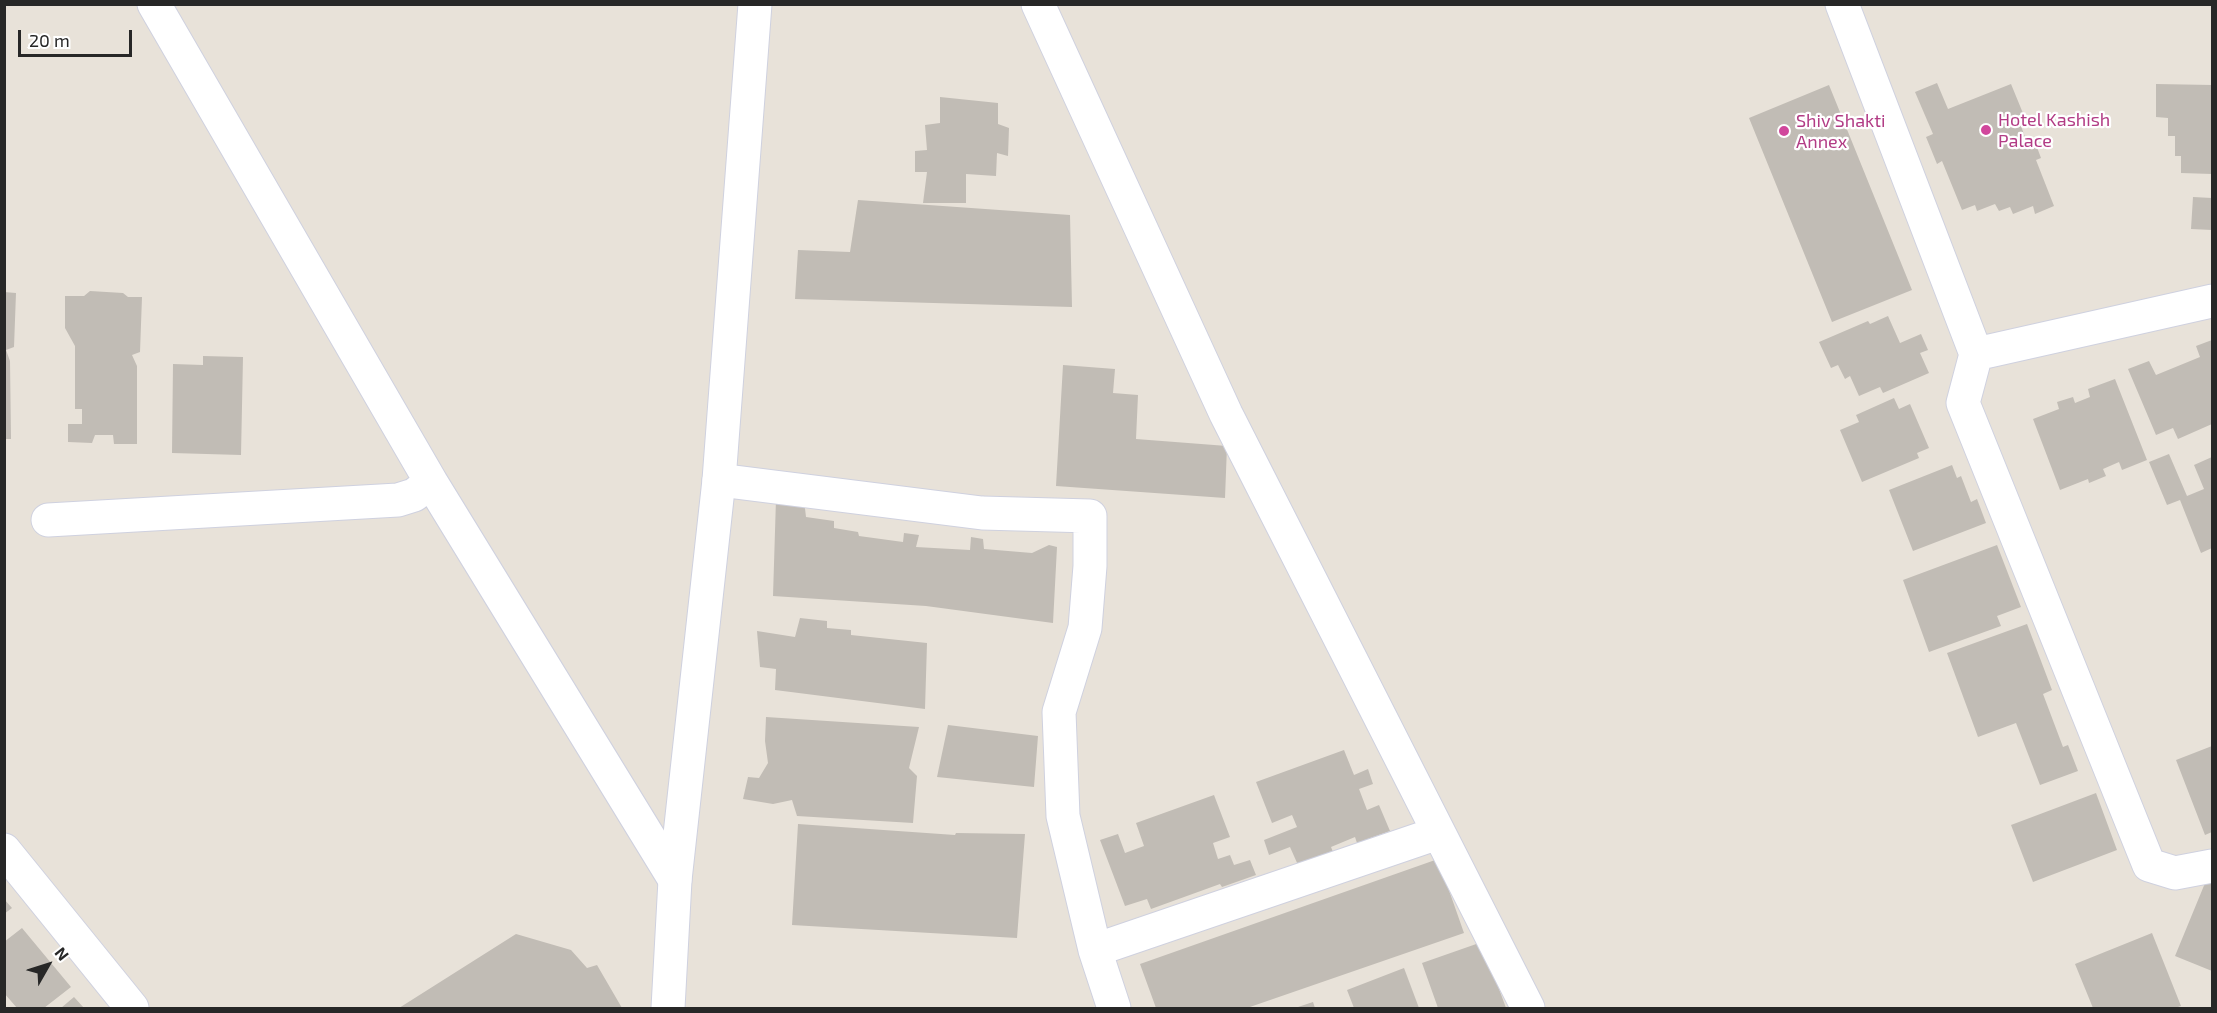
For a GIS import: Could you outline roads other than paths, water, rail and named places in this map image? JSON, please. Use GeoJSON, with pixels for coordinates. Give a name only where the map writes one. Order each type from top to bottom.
{"type":"FeatureCollection","features":[{"type":"Feature","properties":{"kind":"street"},"geometry":{"type":"LineString","coordinates":[[154,4],[431,482],[675,880]]}},
{"type":"Feature","properties":{"kind":"street"},"geometry":{"type":"LineString","coordinates":[[668,1008],[675,880],[720,480],[755,4]]}},
{"type":"Feature","properties":{"kind":"street"},"geometry":{"type":"LineString","coordinates":[[1038,4],[1226,414],[1528,1008]]}},
{"type":"Feature","properties":{"kind":"street"},"geometry":{"type":"LineString","coordinates":[[1842,4],[1976,354],[1963,403],[2149,865],[2175,873],[2212,866]]}},
{"type":"Feature","properties":{"kind":"street"},"geometry":{"type":"LineString","coordinates":[[1976,354],[2212,301]]}},
{"type":"Feature","properties":{"kind":"street"},"geometry":{"type":"LineString","coordinates":[[720,480],[982,513],[1090,516],[1090,567],[1085,628],[1059,712],[1063,816],[1095,950],[1114,1008]]}},
{"type":"Feature","properties":{"kind":"street"},"geometry":{"type":"LineString","coordinates":[[48,520],[398,500],[414,495],[431,482]]}},
{"type":"Feature","properties":{"kind":"street"},"geometry":{"type":"LineString","coordinates":[[1095,950],[1438,832]]}},
{"type":"Feature","properties":{"kind":"street"},"geometry":{"type":"LineString","coordinates":[[4,850],[132,1008]]}},
{"type":"Feature","properties":{"kind":"place","name":"Hotel Kashish Palace"},"geometry":{"type":"Point","coordinates":[1986,130]}},
{"type":"Feature","properties":{"kind":"place","name":"Shiv Shakti Annex"},"geometry":{"type":"Point","coordinates":[1784,131]}}]}
